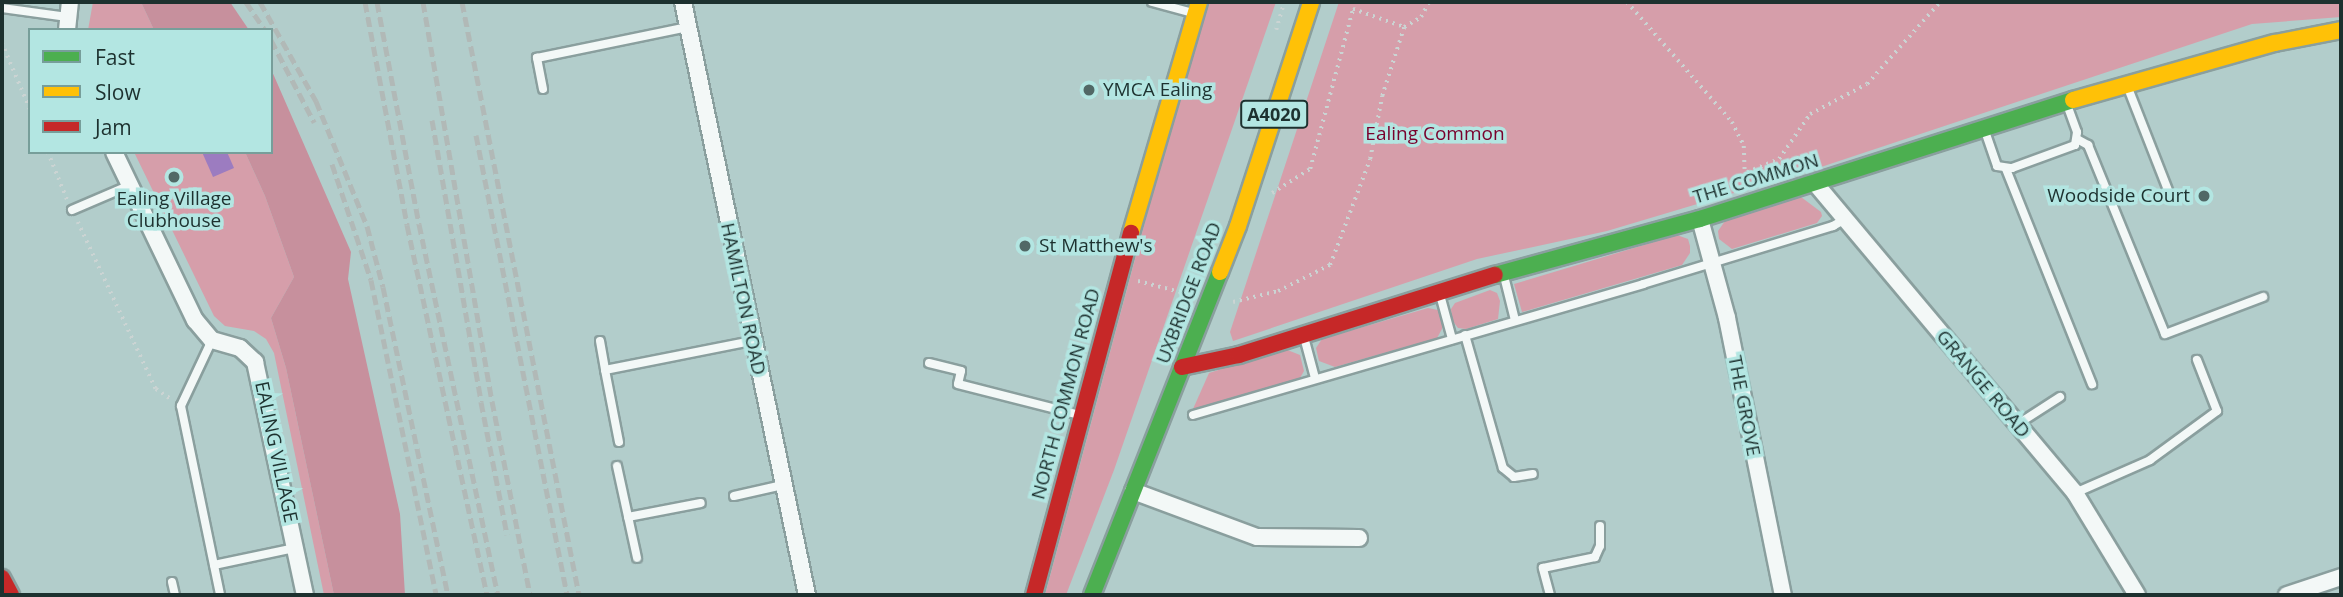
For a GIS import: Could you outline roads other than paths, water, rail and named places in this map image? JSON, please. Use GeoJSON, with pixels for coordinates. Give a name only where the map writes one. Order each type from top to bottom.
{"type":"FeatureCollection","features":[{"type":"Feature","properties":{"kind":"street","name":"HAMILTON ROAD"},"geometry":{"type":"LineString","coordinates":[[683,2],[807,595]]}},
{"type":"Feature","properties":{"kind":"street","name":"UXBRIDGE ROAD"},"geometry":{"type":"LineString","coordinates":[[1092,595],[1238,226],[1311,2]]}},
{"type":"Feature","properties":{"kind":"street","name":"NORTH COMMON ROAD"},"geometry":{"type":"LineString","coordinates":[[1034,595],[1119,275],[1197,8]]}},
{"type":"Feature","properties":{"kind":"street","name":"THE COMMON"},"geometry":{"type":"LineString","coordinates":[[1182,367],[1239,355],[1439,290],[1700,219],[2066,102],[2274,43],[2341,30]]}},
{"type":"Feature","properties":{"kind":"street"},"geometry":{"type":"LineString","coordinates":[[115,154],[195,320],[212,340]]}},
{"type":"Feature","properties":{"kind":"street","name":"GRANGE ROAD"},"geometry":{"type":"LineString","coordinates":[[1815,183],[2075,493],[2137,595]]}},
{"type":"Feature","properties":{"kind":"street","name":"THE GROVE"},"geometry":{"type":"LineString","coordinates":[[1700,219],[1727,318],[1783,595]]}},
{"type":"Feature","properties":{"kind":"street","name":"EALING VILLAGE"},"geometry":{"type":"LineString","coordinates":[[212,340],[240,348],[255,362],[305,595]]}},
{"type":"Feature","properties":{"kind":"street"},"geometry":{"type":"LineString","coordinates":[[1133,491],[1257,537],[1359,538]]}},
{"type":"Feature","properties":{"kind":"street"},"geometry":{"type":"LineString","coordinates":[[2287,595],[2341,577]]}},
{"type":"Feature","properties":{"kind":"street"},"geometry":{"type":"LineString","coordinates":[[2,578],[11,595]]}},
{"type":"Feature","properties":{"kind":"lane"},"geometry":{"type":"LineString","coordinates":[[1152,2],[1197,8]]}},
{"type":"Feature","properties":{"kind":"lane"},"geometry":{"type":"LineString","coordinates":[[2,8],[68,16]]}},
{"type":"Feature","properties":{"kind":"lane"},"geometry":{"type":"LineString","coordinates":[[543,89],[537,58],[688,27]]}},
{"type":"Feature","properties":{"kind":"lane"},"geometry":{"type":"LineString","coordinates":[[2127,86],[2168,190]]}},
{"type":"Feature","properties":{"kind":"lane"},"geometry":{"type":"LineString","coordinates":[[1984,128],[1997,166],[2006,169],[2075,145],[2077,139],[2066,102]]}},
{"type":"Feature","properties":{"kind":"lane"},"geometry":{"type":"LineString","coordinates":[[2077,139],[2088,145],[2165,334],[2263,297]]}},
{"type":"Feature","properties":{"kind":"lane"},"geometry":{"type":"LineString","coordinates":[[2006,169],[2092,384]]}},
{"type":"Feature","properties":{"kind":"lane"},"geometry":{"type":"LineString","coordinates":[[72,210],[128,186]]}},
{"type":"Feature","properties":{"kind":"lane"},"geometry":{"type":"LineString","coordinates":[[1193,415],[1833,226],[1845,219]]}},
{"type":"Feature","properties":{"kind":"lane"},"geometry":{"type":"LineString","coordinates":[[1503,274],[1515,320]]}},
{"type":"Feature","properties":{"kind":"lane"},"geometry":{"type":"LineString","coordinates":[[1439,290],[1452,339]]}},
{"type":"Feature","properties":{"kind":"lane"},"geometry":{"type":"LineString","coordinates":[[1303,333],[1315,378]]}},
{"type":"Feature","properties":{"kind":"lane"},"geometry":{"type":"LineString","coordinates":[[1465,335],[1503,468],[1514,477],[1533,474]]}},
{"type":"Feature","properties":{"kind":"lane"},"geometry":{"type":"LineString","coordinates":[[212,340],[181,406],[220,595]]}},
{"type":"Feature","properties":{"kind":"lane"},"geometry":{"type":"LineString","coordinates":[[600,341],[619,442]]}},
{"type":"Feature","properties":{"kind":"lane"},"geometry":{"type":"LineString","coordinates":[[605,370],[752,341]]}},
{"type":"Feature","properties":{"kind":"lane"},"geometry":{"type":"LineString","coordinates":[[2075,493],[2150,460],[2217,411],[2197,360]]}},
{"type":"Feature","properties":{"kind":"lane"},"geometry":{"type":"LineString","coordinates":[[929,363],[961,371],[958,384],[1081,415]]}},
{"type":"Feature","properties":{"kind":"lane"},"geometry":{"type":"LineString","coordinates":[[2018,424],[2060,397]]}},
{"type":"Feature","properties":{"kind":"lane"},"geometry":{"type":"LineString","coordinates":[[617,466],[638,558]]}},
{"type":"Feature","properties":{"kind":"lane"},"geometry":{"type":"LineString","coordinates":[[734,496],[783,485]]}},
{"type":"Feature","properties":{"kind":"lane"},"geometry":{"type":"LineString","coordinates":[[628,517],[701,503]]}},
{"type":"Feature","properties":{"kind":"lane"},"geometry":{"type":"LineString","coordinates":[[1550,595],[1542,568],[1595,556],[1600,546],[1600,526]]}},
{"type":"Feature","properties":{"kind":"lane"},"geometry":{"type":"LineString","coordinates":[[214,565],[295,548]]}},
{"type":"Feature","properties":{"kind":"lane"},"geometry":{"type":"LineString","coordinates":[[172,582],[175,595]]}},
{"type":"Feature","properties":{"kind":"railway"},"geometry":{"type":"LineString","coordinates":[[246,2],[264,28]]}},
{"type":"Feature","properties":{"kind":"railway"},"geometry":{"type":"LineString","coordinates":[[260,2],[316,101],[367,226],[383,287],[448,595]]}},
{"type":"Feature","properties":{"kind":"railway"},"geometry":{"type":"LineString","coordinates":[[365,2],[407,225],[487,595]]}},
{"type":"Feature","properties":{"kind":"railway"},"geometry":{"type":"LineString","coordinates":[[377,2],[419,224],[498,595]]}},
{"type":"Feature","properties":{"kind":"railway"},"geometry":{"type":"LineString","coordinates":[[423,2],[492,401],[530,595]]}},
{"type":"Feature","properties":{"kind":"railway"},"geometry":{"type":"LineString","coordinates":[[462,2],[579,595]]}},
{"type":"Feature","properties":{"kind":"railway"},"geometry":{"type":"LineString","coordinates":[[273,44],[314,122]]}},
{"type":"Feature","properties":{"kind":"railway"},"geometry":{"type":"LineString","coordinates":[[432,120],[507,534]]}},
{"type":"Feature","properties":{"kind":"railway"},"geometry":{"type":"LineString","coordinates":[[476,135],[567,595]]}},
{"type":"Feature","properties":{"kind":"railway"},"geometry":{"type":"LineString","coordinates":[[332,164],[371,280],[436,595]]}},
{"type":"Feature","properties":{"kind":"place","name":"YMCA Ealing"},"geometry":{"type":"Point","coordinates":[1089,90]}},
{"type":"Feature","properties":{"kind":"place","name":"Ealing Village Clubhouse"},"geometry":{"type":"Point","coordinates":[174,177]}},
{"type":"Feature","properties":{"kind":"place","name":"Woodside Court"},"geometry":{"type":"Point","coordinates":[2204,196]}},
{"type":"Feature","properties":{"kind":"place","name":"St Matthew's"},"geometry":{"type":"Point","coordinates":[1025,246]}},
{"type":"Feature","properties":{"kind":"park label","name":"Ealing Common"},"geometry":{"type":"Point","coordinates":[1435,134]}}]}
